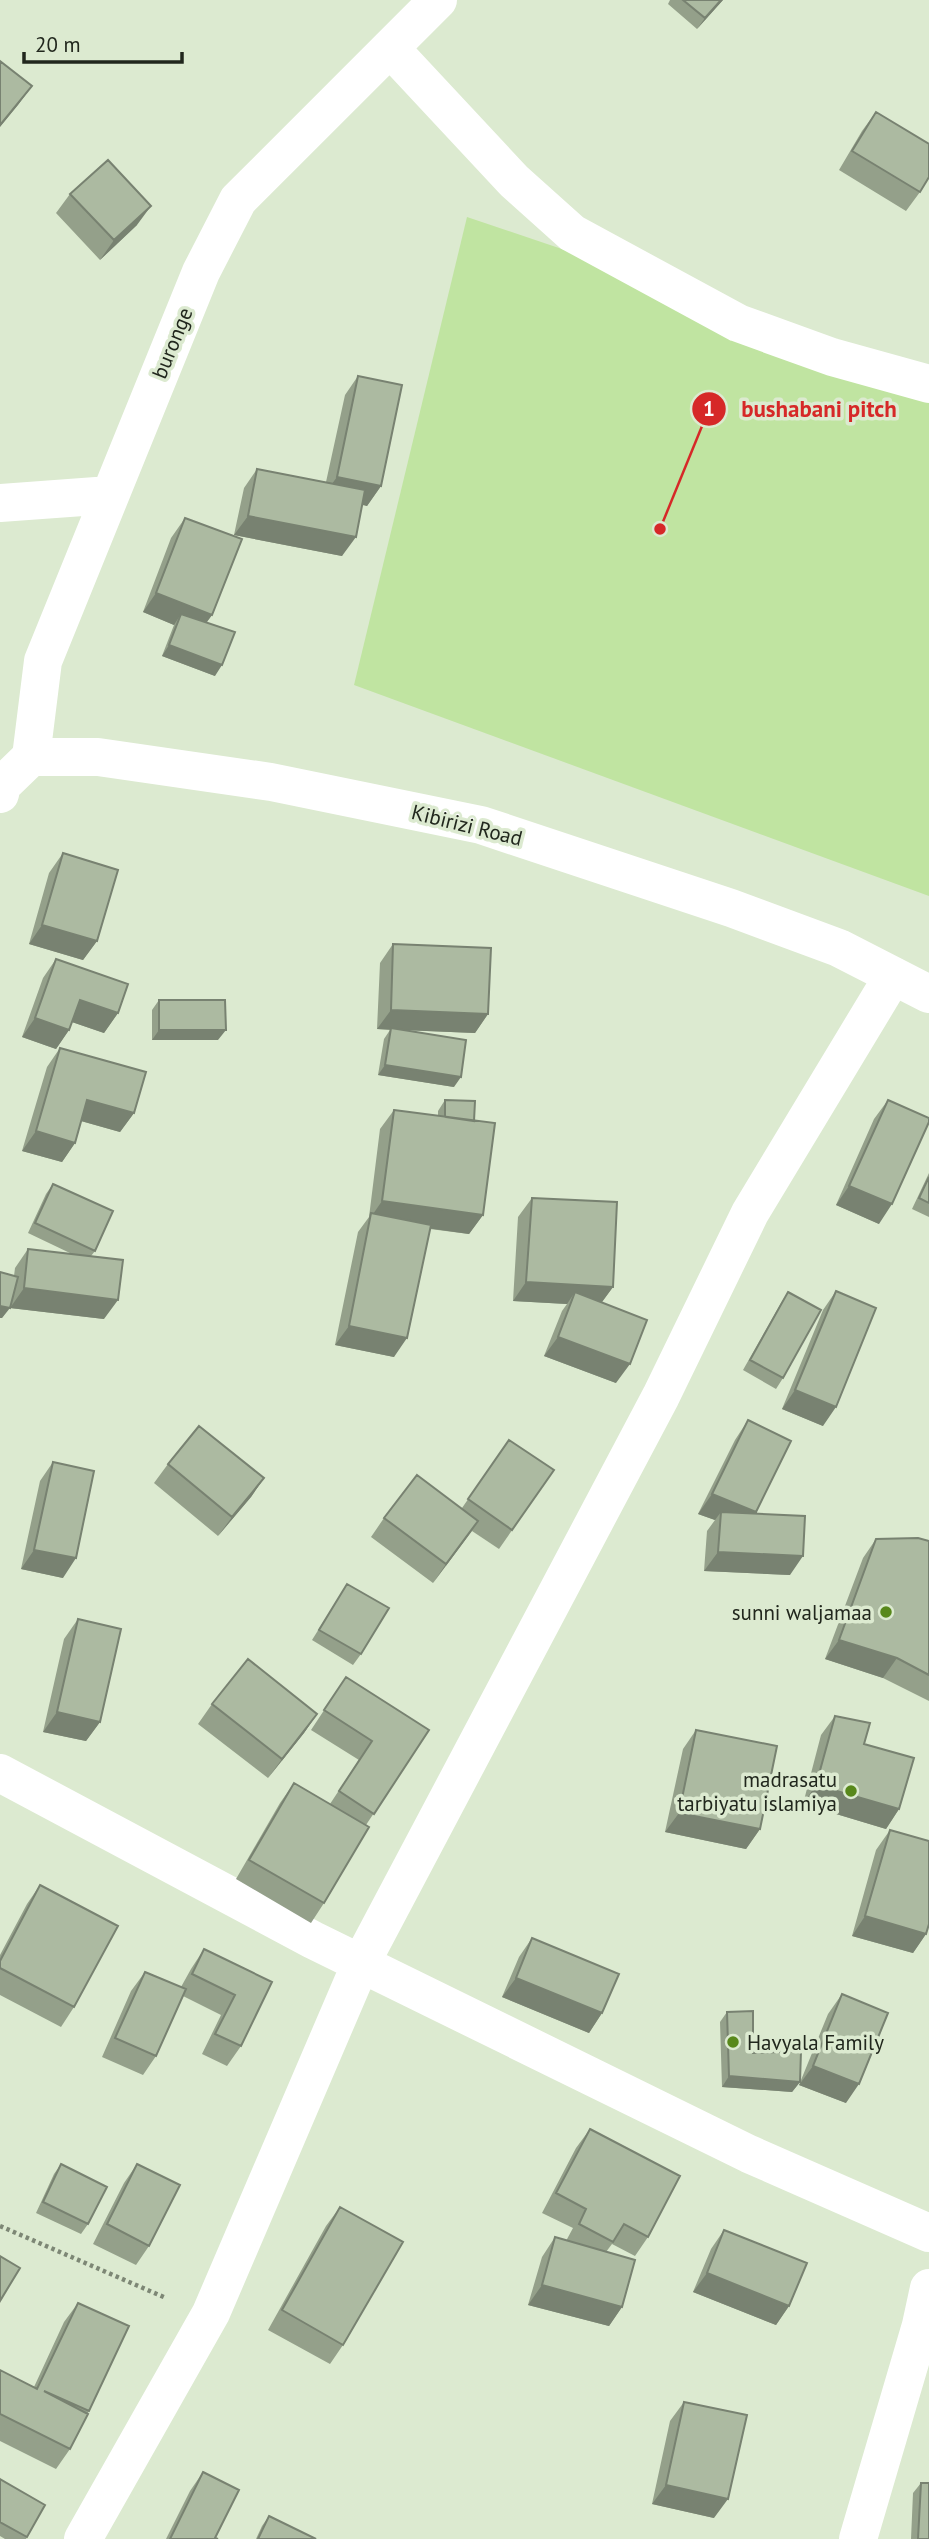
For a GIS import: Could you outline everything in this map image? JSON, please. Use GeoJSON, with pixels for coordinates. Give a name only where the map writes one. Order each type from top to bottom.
{"type":"FeatureCollection","features":[{"type":"Feature","properties":{"kind":"street","name":"buronge"},"geometry":{"type":"LineString","coordinates":[[31,757],[43,661],[201,272],[238,200],[390,48],[423,4]]}},
{"type":"Feature","properties":{"kind":"street"},"geometry":{"type":"LineString","coordinates":[[390,48],[514,181],[572,233],[737,323],[832,357],[929,384]]}},
{"type":"Feature","properties":{"kind":"street"},"geometry":{"type":"LineString","coordinates":[[0,503],[110,495]]}},
{"type":"Feature","properties":{"kind":"street"},"geometry":{"type":"LineString","coordinates":[[0,794],[2,785],[31,757]]}},
{"type":"Feature","properties":{"kind":"street","name":"Kibirizi Road"},"geometry":{"type":"LineString","coordinates":[[31,757],[98,757],[271,782],[481,825],[732,908],[839,948],[929,994]]}},
{"type":"Feature","properties":{"kind":"street"},"geometry":{"type":"LineString","coordinates":[[83,2539],[208,2317],[361,1963],[654,1409],[750,1213],[893,976]]}},
{"type":"Feature","properties":{"kind":"street"},"geometry":{"type":"LineString","coordinates":[[0,1773],[361,1963],[749,2154],[927,2225]]}},
{"type":"Feature","properties":{"kind":"street"},"geometry":{"type":"LineString","coordinates":[[859,2539],[921,2325],[929,2288]]}},
{"type":"Feature","properties":{"kind":"path"},"geometry":{"type":"LineString","coordinates":[[0,2226],[208,2317]]}},
{"type":"Feature","properties":{"kind":"green space"},"geometry":{"type":"Polygon","coordinates":[[[467,217],[929,373],[929,896],[354,685],[467,217]]]}},
{"type":"Feature","properties":{"kind":"building"},"geometry":{"type":"Polygon","coordinates":[[[683,0],[721,0],[705,18],[683,0]]]}},
{"type":"Feature","properties":{"kind":"building"},"geometry":{"type":"Polygon","coordinates":[[[0,61],[32,86],[0,125],[0,61]]]}},
{"type":"Feature","properties":{"kind":"building"},"geometry":{"type":"Polygon","coordinates":[[[876,112],[929,144],[929,177],[920,192],[852,151],[876,112]]]}},
{"type":"Feature","properties":{"kind":"building"},"geometry":{"type":"Polygon","coordinates":[[[108,160],[151,206],[114,240],[70,194],[108,160]]]}},
{"type":"Feature","properties":{"kind":"building"},"geometry":{"type":"Polygon","coordinates":[[[358,376],[402,385],[381,486],[337,477],[358,376]]]}},
{"type":"Feature","properties":{"kind":"building"},"geometry":{"type":"Polygon","coordinates":[[[257,469],[365,490],[356,537],[248,516],[257,469]]]}},
{"type":"Feature","properties":{"kind":"building"},"geometry":{"type":"Polygon","coordinates":[[[185,518],[242,539],[212,615],[156,593],[185,518]]]}},
{"type":"Feature","properties":{"kind":"building"},"geometry":{"type":"Polygon","coordinates":[[[181,614],[235,632],[222,665],[169,645],[181,614]]]}},
{"type":"Feature","properties":{"kind":"building"},"geometry":{"type":"Polygon","coordinates":[[[63,853],[118,870],[97,941],[42,925],[63,853]]]}},
{"type":"Feature","properties":{"kind":"building"},"geometry":{"type":"Polygon","coordinates":[[[393,944],[491,948],[488,1014],[391,1010],[393,944]]]}},
{"type":"Feature","properties":{"kind":"building"},"geometry":{"type":"Polygon","coordinates":[[[56,959],[128,984],[118,1013],[80,1000],[69,1030],[35,1018],[56,959]]]}},
{"type":"Feature","properties":{"kind":"building"},"geometry":{"type":"Polygon","coordinates":[[[159,1000],[225,1000],[226,1030],[159,1030],[159,1000]]]}},
{"type":"Feature","properties":{"kind":"building"},"geometry":{"type":"Polygon","coordinates":[[[391,1028],[466,1040],[461,1077],[385,1065],[391,1028]]]}},
{"type":"Feature","properties":{"kind":"building"},"geometry":{"type":"Polygon","coordinates":[[[60,1048],[146,1072],[134,1113],[87,1100],[75,1143],[36,1131],[60,1048]]]}},
{"type":"Feature","properties":{"kind":"building"},"geometry":{"type":"Polygon","coordinates":[[[445,1100],[475,1101],[474,1121],[445,1117],[445,1100]]]}},
{"type":"Feature","properties":{"kind":"building"},"geometry":{"type":"Polygon","coordinates":[[[888,1100],[929,1118],[892,1204],[849,1186],[888,1100]]]}},
{"type":"Feature","properties":{"kind":"building"},"geometry":{"type":"Polygon","coordinates":[[[394,1110],[495,1123],[483,1215],[382,1201],[394,1110]]]}},
{"type":"Feature","properties":{"kind":"building"},"geometry":{"type":"Polygon","coordinates":[[[929,1177],[929,1203],[919,1198],[929,1177]]]}},
{"type":"Feature","properties":{"kind":"building"},"geometry":{"type":"Polygon","coordinates":[[[53,1184],[113,1211],[95,1251],[35,1223],[53,1184]]]}},
{"type":"Feature","properties":{"kind":"building"},"geometry":{"type":"Polygon","coordinates":[[[532,1198],[617,1202],[613,1287],[526,1282],[532,1198]]]}},
{"type":"Feature","properties":{"kind":"building"},"geometry":{"type":"Polygon","coordinates":[[[371,1213],[431,1225],[407,1338],[349,1326],[371,1213]]]}},
{"type":"Feature","properties":{"kind":"building"},"geometry":{"type":"Polygon","coordinates":[[[28,1249],[123,1260],[118,1300],[24,1288],[28,1249]]]}},
{"type":"Feature","properties":{"kind":"building"},"geometry":{"type":"Polygon","coordinates":[[[0,1272],[18,1277],[10,1308],[0,1306],[0,1272]]]}},
{"type":"Feature","properties":{"kind":"building"},"geometry":{"type":"Polygon","coordinates":[[[836,1291],[876,1308],[836,1407],[795,1390],[836,1291]]]}},
{"type":"Feature","properties":{"kind":"building"},"geometry":{"type":"Polygon","coordinates":[[[575,1292],[647,1320],[630,1364],[558,1337],[575,1292]]]}},
{"type":"Feature","properties":{"kind":"building"},"geometry":{"type":"Polygon","coordinates":[[[788,1292],[821,1310],[783,1378],[750,1360],[788,1292]]]}},
{"type":"Feature","properties":{"kind":"building"},"geometry":{"type":"Polygon","coordinates":[[[748,1420],[791,1441],[756,1512],[712,1494],[748,1420]]]}},
{"type":"Feature","properties":{"kind":"building"},"geometry":{"type":"Polygon","coordinates":[[[199,1426],[264,1478],[232,1517],[168,1464],[199,1426]]]}},
{"type":"Feature","properties":{"kind":"building"},"geometry":{"type":"Polygon","coordinates":[[[509,1440],[554,1470],[512,1530],[468,1499],[509,1440]]]}},
{"type":"Feature","properties":{"kind":"building"},"geometry":{"type":"Polygon","coordinates":[[[53,1462],[94,1471],[76,1558],[34,1550],[53,1462]]]}},
{"type":"Feature","properties":{"kind":"building"},"geometry":{"type":"Polygon","coordinates":[[[417,1475],[478,1521],[446,1564],[384,1518],[417,1475]]]}},
{"type":"Feature","properties":{"kind":"building"},"geometry":{"type":"Polygon","coordinates":[[[721,1512],[805,1516],[803,1556],[718,1552],[721,1512]]]}},
{"type":"Feature","properties":{"kind":"building","name":"sunni waljamaa"},"geometry":{"type":"Polygon","coordinates":[[[918,1538],[929,1541],[929,1675],[897,1658],[839,1640],[876,1539],[918,1538]]]}},
{"type":"Feature","properties":{"kind":"building"},"geometry":{"type":"Polygon","coordinates":[[[347,1584],[389,1608],[361,1654],[319,1630],[347,1584]]]}},
{"type":"Feature","properties":{"kind":"building"},"geometry":{"type":"Polygon","coordinates":[[[78,1619],[121,1629],[100,1722],[57,1712],[78,1619]]]}},
{"type":"Feature","properties":{"kind":"building"},"geometry":{"type":"Polygon","coordinates":[[[248,1659],[317,1714],[282,1759],[212,1704],[248,1659]]]}},
{"type":"Feature","properties":{"kind":"building"},"geometry":{"type":"Polygon","coordinates":[[[346,1677],[429,1730],[374,1814],[339,1791],[372,1741],[324,1710],[346,1677]]]}},
{"type":"Feature","properties":{"kind":"building"},"geometry":{"type":"Polygon","coordinates":[[[835,1716],[870,1723],[864,1744],[914,1758],[899,1809],[816,1785],[835,1716]]]}},
{"type":"Feature","properties":{"kind":"building"},"geometry":{"type":"Polygon","coordinates":[[[696,1730],[777,1746],[760,1829],[679,1813],[696,1730]]]}},
{"type":"Feature","properties":{"kind":"building"},"geometry":{"type":"Polygon","coordinates":[[[294,1783],[369,1827],[324,1903],[249,1860],[294,1783]]]}},
{"type":"Feature","properties":{"kind":"building"},"geometry":{"type":"Polygon","coordinates":[[[890,1830],[929,1841],[929,1924],[926,1934],[865,1916],[890,1830]]]}},
{"type":"Feature","properties":{"kind":"building"},"geometry":{"type":"Polygon","coordinates":[[[40,1885],[118,1926],[74,2007],[0,1968],[0,1961],[40,1885]]]}},
{"type":"Feature","properties":{"kind":"building"},"geometry":{"type":"Polygon","coordinates":[[[532,1938],[619,1974],[602,2013],[516,1978],[532,1938]]]}},
{"type":"Feature","properties":{"kind":"building"},"geometry":{"type":"Polygon","coordinates":[[[204,1949],[272,1982],[241,2046],[215,2034],[235,1995],[192,1974],[204,1949]]]}},
{"type":"Feature","properties":{"kind":"building"},"geometry":{"type":"Polygon","coordinates":[[[145,1972],[186,1989],[156,2056],[115,2038],[145,1972]]]}},
{"type":"Feature","properties":{"kind":"building"},"geometry":{"type":"Polygon","coordinates":[[[842,1994],[888,2013],[859,2084],[813,2066],[842,1994]]]}},
{"type":"Feature","properties":{"kind":"building"},"geometry":{"type":"Polygon","coordinates":[[[753,2011],[753,2053],[801,2051],[800,2082],[729,2076],[727,2012],[753,2011]]]}},
{"type":"Feature","properties":{"kind":"building"},"geometry":{"type":"Polygon","coordinates":[[[590,2129],[680,2176],[648,2237],[624,2224],[613,2242],[579,2224],[586,2209],[556,2193],[590,2129]]]}},
{"type":"Feature","properties":{"kind":"building"},"geometry":{"type":"Polygon","coordinates":[[[61,2164],[107,2187],[88,2224],[43,2202],[61,2164]]]}},
{"type":"Feature","properties":{"kind":"building"},"geometry":{"type":"Polygon","coordinates":[[[137,2164],[180,2185],[149,2246],[107,2224],[137,2164]]]}},
{"type":"Feature","properties":{"kind":"building"},"geometry":{"type":"Polygon","coordinates":[[[340,2207],[403,2242],[343,2345],[282,2310],[340,2207]]]}},
{"type":"Feature","properties":{"kind":"building"},"geometry":{"type":"Polygon","coordinates":[[[724,2230],[807,2263],[789,2306],[707,2273],[724,2230]]]}},
{"type":"Feature","properties":{"kind":"building"},"geometry":{"type":"Polygon","coordinates":[[[555,2237],[635,2260],[622,2307],[542,2285],[555,2237]]]}},
{"type":"Feature","properties":{"kind":"building"},"geometry":{"type":"Polygon","coordinates":[[[0,2256],[20,2268],[0,2301],[0,2256]]]}},
{"type":"Feature","properties":{"kind":"building"},"geometry":{"type":"Polygon","coordinates":[[[78,2303],[129,2326],[89,2411],[44,2391],[88,2414],[70,2449],[0,2414],[0,2370],[37,2389],[78,2303]]]}},
{"type":"Feature","properties":{"kind":"building"},"geometry":{"type":"Polygon","coordinates":[[[684,2402],[747,2415],[728,2499],[666,2485],[684,2402]]]}},
{"type":"Feature","properties":{"kind":"building"},"geometry":{"type":"Polygon","coordinates":[[[203,2472],[239,2490],[215,2538],[218,2539],[170,2539],[203,2472]]]}},
{"type":"Feature","properties":{"kind":"building"},"geometry":{"type":"Polygon","coordinates":[[[0,2479],[45,2505],[27,2537],[0,2522],[0,2479]]]}},
{"type":"Feature","properties":{"kind":"building"},"geometry":{"type":"Polygon","coordinates":[[[921,2483],[929,2483],[929,2539],[918,2539],[921,2483]]]}},
{"type":"Feature","properties":{"kind":"building"},"geometry":{"type":"Polygon","coordinates":[[[269,2516],[316,2539],[258,2539],[269,2516]]]}},
{"type":"Feature","properties":{"kind":"place","name":"bushabani pitch"},"geometry":{"type":"Point","coordinates":[660,529]}},
{"type":"Feature","properties":{"kind":"place","name":"sunni waljamaa"},"geometry":{"type":"Point","coordinates":[886,1612]}},
{"type":"Feature","properties":{"kind":"place","name":"madrasatu tarbiyatu islamiya"},"geometry":{"type":"Point","coordinates":[851,1791]}},
{"type":"Feature","properties":{"kind":"place","name":"Havyala Family"},"geometry":{"type":"Point","coordinates":[733,2042]}}]}
